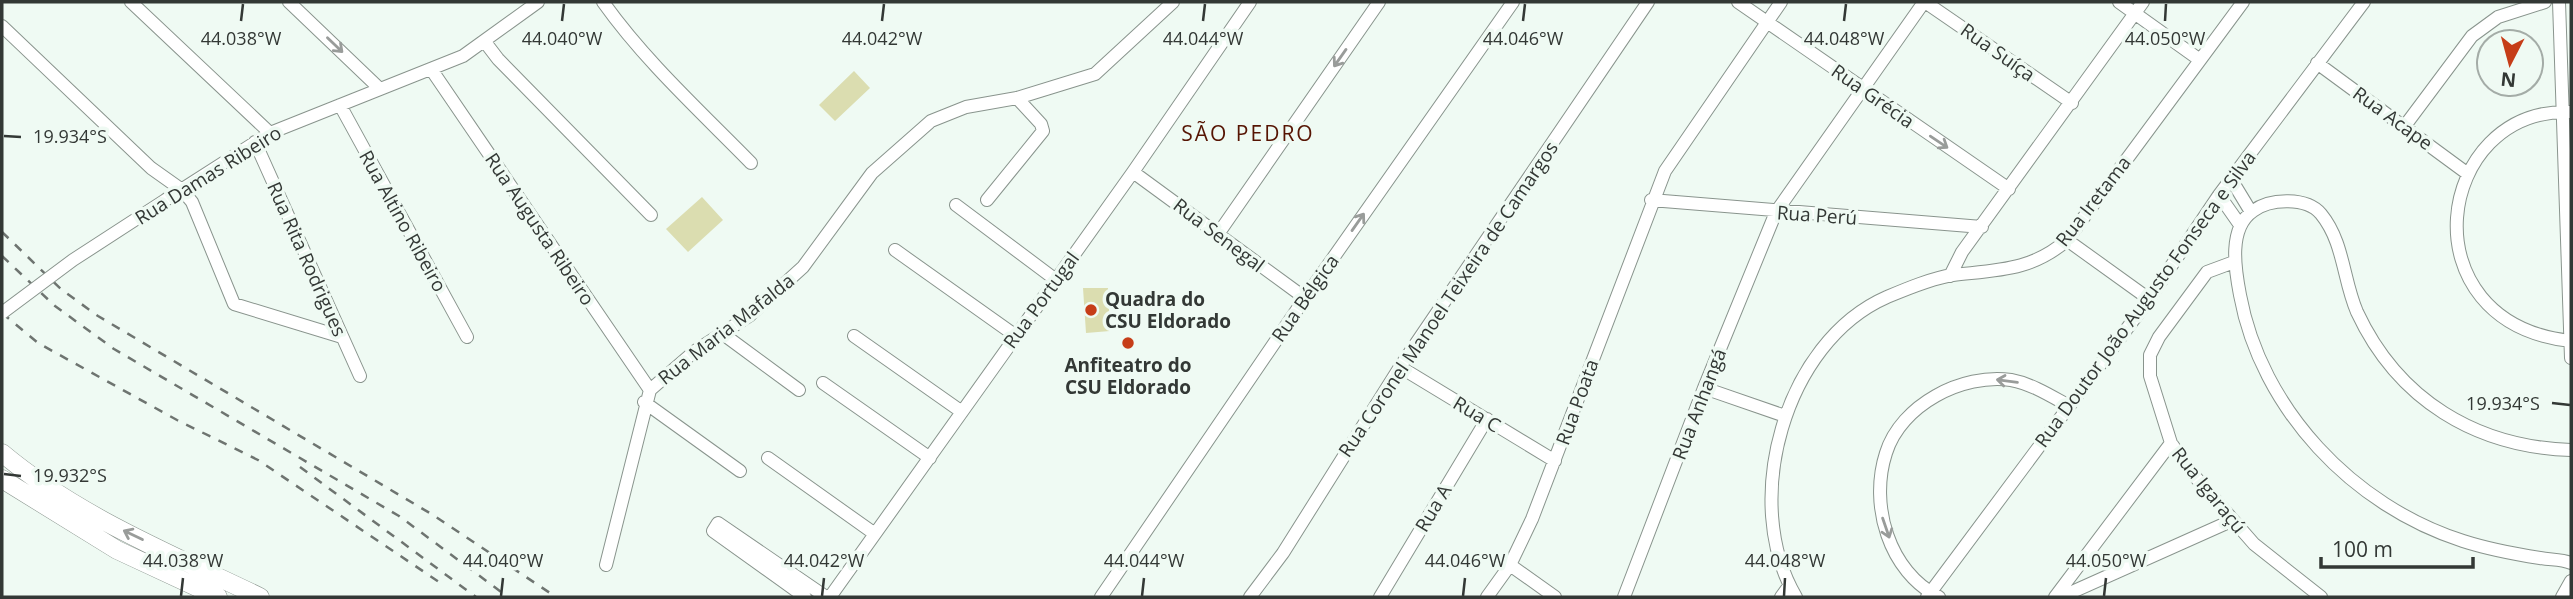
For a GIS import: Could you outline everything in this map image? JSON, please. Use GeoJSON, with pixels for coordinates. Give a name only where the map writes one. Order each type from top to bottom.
{"type":"FeatureCollection","features":[{"type":"Feature","properties":{"kind":"highway"},"geometry":{"type":"LineString","coordinates":[[2,453],[60,494],[124,531],[260,597]]}},
{"type":"Feature","properties":{"kind":"highway"},"geometry":{"type":"LineString","coordinates":[[2,479],[117,550],[218,597]]}},
{"type":"Feature","properties":{"kind":"street"},"geometry":{"type":"LineString","coordinates":[[131,2],[270,133]]}},
{"type":"Feature","properties":{"kind":"street"},"geometry":{"type":"LineString","coordinates":[[289,2],[380,89]]}},
{"type":"Feature","properties":{"kind":"street","name":"Rua Damas Ribeiro"},"geometry":{"type":"LineString","coordinates":[[2,313],[73,260],[270,133],[431,69],[485,42],[538,2]]}},
{"type":"Feature","properties":{"kind":"street"},"geometry":{"type":"LineString","coordinates":[[603,2],[648,57],[751,163]]}},
{"type":"Feature","properties":{"kind":"street","name":"Rua Maria Mafalda"},"geometry":{"type":"LineString","coordinates":[[606,565],[647,396],[695,351],[749,316],[803,267],[872,173],[900,145],[931,121],[966,107],[1017,98],[1095,75],[1172,2]]}},
{"type":"Feature","properties":{"kind":"street","name":"Rua Portugal"},"geometry":{"type":"LineString","coordinates":[[828,597],[1133,172],[1250,2]]}},
{"type":"Feature","properties":{"kind":"street"},"geometry":{"type":"LineString","coordinates":[[1218,234],[1379,2]]}},
{"type":"Feature","properties":{"kind":"street","name":"Rua Bélgica"},"geometry":{"type":"LineString","coordinates":[[1101,597],[1305,298],[1513,2]]}},
{"type":"Feature","properties":{"kind":"street","name":"Rua Coronel Manoel Teixeira de Camargos"},"geometry":{"type":"LineString","coordinates":[[1250,597],[1283,553],[1400,367],[1648,2]]}},
{"type":"Feature","properties":{"kind":"street","name":"Rua Grécia"},"geometry":{"type":"LineString","coordinates":[[1738,2],[2009,189]]}},
{"type":"Feature","properties":{"kind":"street","name":"Rua Poata"},"geometry":{"type":"LineString","coordinates":[[1487,597],[1510,565],[1555,461],[1651,200],[1665,171],[1781,2]]}},
{"type":"Feature","properties":{"kind":"street","name":"Rua Anhangá"},"geometry":{"type":"LineString","coordinates":[[1624,597],[1704,388],[1776,212],[1925,2]]}},
{"type":"Feature","properties":{"kind":"street","name":"Rua Suíça"},"geometry":{"type":"LineString","coordinates":[[1925,2],[2071,103]]}},
{"type":"Feature","properties":{"kind":"street"},"geometry":{"type":"LineString","coordinates":[[2119,2],[2200,60]]}},
{"type":"Feature","properties":{"kind":"street"},"geometry":{"type":"LineString","coordinates":[[1950,276],[1962,252],[2143,2]]}},
{"type":"Feature","properties":{"kind":"street","name":"Rua Iretama"},"geometry":{"type":"LineString","coordinates":[[1793,592],[1771,510],[1772,470],[1785,416],[1806,376],[1827,345],[1854,317],[1885,298],[1950,276],[2015,269],[2053,252],[2067,240],[2243,2]]}},
{"type":"Feature","properties":{"kind":"street","name":"Rua Doutor João Augusto Fonseca e Silva"},"geometry":{"type":"LineString","coordinates":[[1932,596],[2149,299],[2219,195],[2364,2]]}},
{"type":"Feature","properties":{"kind":"street"},"geometry":{"type":"LineString","coordinates":[[2404,127],[2472,36],[2498,17],[2545,2]]}},
{"type":"Feature","properties":{"kind":"street"},"geometry":{"type":"LineString","coordinates":[[2559,2],[2567,112],[2571,358]]}},
{"type":"Feature","properties":{"kind":"street"},"geometry":{"type":"LineString","coordinates":[[2,26],[151,168],[182,190],[192,202],[234,304],[342,337]]}},
{"type":"Feature","properties":{"kind":"street"},"geometry":{"type":"LineString","coordinates":[[485,42],[498,59],[651,215]]}},
{"type":"Feature","properties":{"kind":"street","name":"Rua Acape"},"geometry":{"type":"LineString","coordinates":[[2317,63],[2468,174]]}},
{"type":"Feature","properties":{"kind":"street","name":"Rua Augusta Ribeiro"},"geometry":{"type":"LineString","coordinates":[[431,69],[647,396],[740,471]]}},
{"type":"Feature","properties":{"kind":"street"},"geometry":{"type":"LineString","coordinates":[[987,200],[1043,131],[1041,124],[1017,98]]}},
{"type":"Feature","properties":{"kind":"street","name":"Rua Altino Ribeiro"},"geometry":{"type":"LineString","coordinates":[[340,105],[467,337]]}},
{"type":"Feature","properties":{"kind":"street"},"geometry":{"type":"LineString","coordinates":[[2567,112],[2518,124],[2481,154],[2468,174],[2458,201],[2456,230],[2460,259],[2472,286],[2491,309],[2514,326],[2542,337],[2571,341]]}},
{"type":"Feature","properties":{"kind":"street","name":"Rua Rita Rodrigues"},"geometry":{"type":"LineString","coordinates":[[255,142],[360,376]]}},
{"type":"Feature","properties":{"kind":"street","name":"Rua Senegal"},"geometry":{"type":"LineString","coordinates":[[1133,172],[1305,298]]}},
{"type":"Feature","properties":{"kind":"street"},"geometry":{"type":"LineString","coordinates":[[2231,179],[2251,212]]}},
{"type":"Feature","properties":{"kind":"street"},"geometry":{"type":"LineString","coordinates":[[2219,195],[2240,225]]}},
{"type":"Feature","properties":{"kind":"street","name":"Rua Perú"},"geometry":{"type":"LineString","coordinates":[[1651,200],[1982,227]]}},
{"type":"Feature","properties":{"kind":"street"},"geometry":{"type":"LineString","coordinates":[[2569,560],[2505,552],[2423,525],[2387,506],[2328,459],[2297,423],[2260,358],[2246,326],[2234,262],[2240,225],[2251,212],[2266,203],[2295,201],[2319,211],[2333,230],[2346,281],[2362,321],[2389,365],[2406,386],[2430,405],[2513,443],[2571,450]]}},
{"type":"Feature","properties":{"kind":"street"},"geometry":{"type":"LineString","coordinates":[[956,205],[1056,280]]}},
{"type":"Feature","properties":{"kind":"street"},"geometry":{"type":"LineString","coordinates":[[2067,240],[2149,299]]}},
{"type":"Feature","properties":{"kind":"street"},"geometry":{"type":"LineString","coordinates":[[895,250],[1016,336]]}},
{"type":"Feature","properties":{"kind":"street"},"geometry":{"type":"LineString","coordinates":[[1962,252],[1964,275]]}},
{"type":"Feature","properties":{"kind":"street","name":"Rua Igaraçú"},"geometry":{"type":"LineString","coordinates":[[2234,262],[2207,272],[2159,337],[2150,355],[2150,376],[2171,443],[2231,520],[2254,544],[2304,593],[2320,597]]}},
{"type":"Feature","properties":{"kind":"street"},"geometry":{"type":"LineString","coordinates":[[723,334],[799,390]]}},
{"type":"Feature","properties":{"kind":"street"},"geometry":{"type":"LineString","coordinates":[[854,336],[962,412]]}},
{"type":"Feature","properties":{"kind":"street","name":"Rua C"},"geometry":{"type":"LineString","coordinates":[[1400,367],[1555,461]]}},
{"type":"Feature","properties":{"kind":"street"},"geometry":{"type":"LineString","coordinates":[[1932,596],[1898,557],[1881,515],[1880,483],[1886,452],[1902,426],[1936,395],[1950,388],[1980,380],[2010,380],[2026,384],[2069,406]]}},
{"type":"Feature","properties":{"kind":"street"},"geometry":{"type":"LineString","coordinates":[[823,383],[930,458]]}},
{"type":"Feature","properties":{"kind":"street"},"geometry":{"type":"LineString","coordinates":[[1704,388],[1785,416]]}},
{"type":"Feature","properties":{"kind":"street","name":"Rua A"},"geometry":{"type":"LineString","coordinates":[[1380,597],[1487,419]]}},
{"type":"Feature","properties":{"kind":"street"},"geometry":{"type":"LineString","coordinates":[[2056,597],[2171,443]]}},
{"type":"Feature","properties":{"kind":"street"},"geometry":{"type":"LineString","coordinates":[[768,457],[875,534]]}},
{"type":"Feature","properties":{"kind":"street"},"geometry":{"type":"LineString","coordinates":[[2061,597],[2231,520]]}},
{"type":"Feature","properties":{"kind":"street"},"geometry":{"type":"LineString","coordinates":[[805,597],[713,531],[718,523],[828,597]]}},
{"type":"Feature","properties":{"kind":"street"},"geometry":{"type":"LineString","coordinates":[[1510,565],[1555,597]]}},
{"type":"Feature","properties":{"kind":"street"},"geometry":{"type":"LineString","coordinates":[[2562,597],[2571,581]]}},
{"type":"Feature","properties":{"kind":"street"},"geometry":{"type":"LineString","coordinates":[[1781,597],[1793,592]]}},
{"type":"Feature","properties":{"kind":"green space"},"geometry":{"type":"Polygon","coordinates":[[[854,71],[870,88],[835,121],[819,105],[854,71]]]}},
{"type":"Feature","properties":{"kind":"green space"},"geometry":{"type":"Polygon","coordinates":[[[702,197],[723,220],[688,252],[666,229],[702,197]]]}},
{"type":"Feature","properties":{"kind":"green space"},"geometry":{"type":"Polygon","coordinates":[[[1083,288],[1108,288],[1110,331],[1086,333],[1083,288]]]}},
{"type":"Feature","properties":{"kind":"railway"},"geometry":{"type":"LineString","coordinates":[[2,232],[62,290],[98,316],[433,515],[556,597]]}},
{"type":"Feature","properties":{"kind":"railway"},"geometry":{"type":"LineString","coordinates":[[2,256],[55,306],[114,349],[399,516],[508,597]]}},
{"type":"Feature","properties":{"kind":"railway"},"geometry":{"type":"LineString","coordinates":[[2,313],[38,343],[177,420],[258,460],[442,584]]}},
{"type":"Feature","properties":{"kind":"railway"},"geometry":{"type":"LineString","coordinates":[[300,467],[476,597]]}},
{"type":"Feature","properties":{"kind":"place","name":"Quadra do CSU Eldorado"},"geometry":{"type":"Point","coordinates":[1091,310]}},
{"type":"Feature","properties":{"kind":"place","name":"Anfiteatro do CSU Eldorado"},"geometry":{"type":"Point","coordinates":[1128,343]}},
{"type":"Feature","properties":{"kind":"district","name":"SÃO PEDRO"},"geometry":{"type":"Point","coordinates":[1248,133]}}]}
